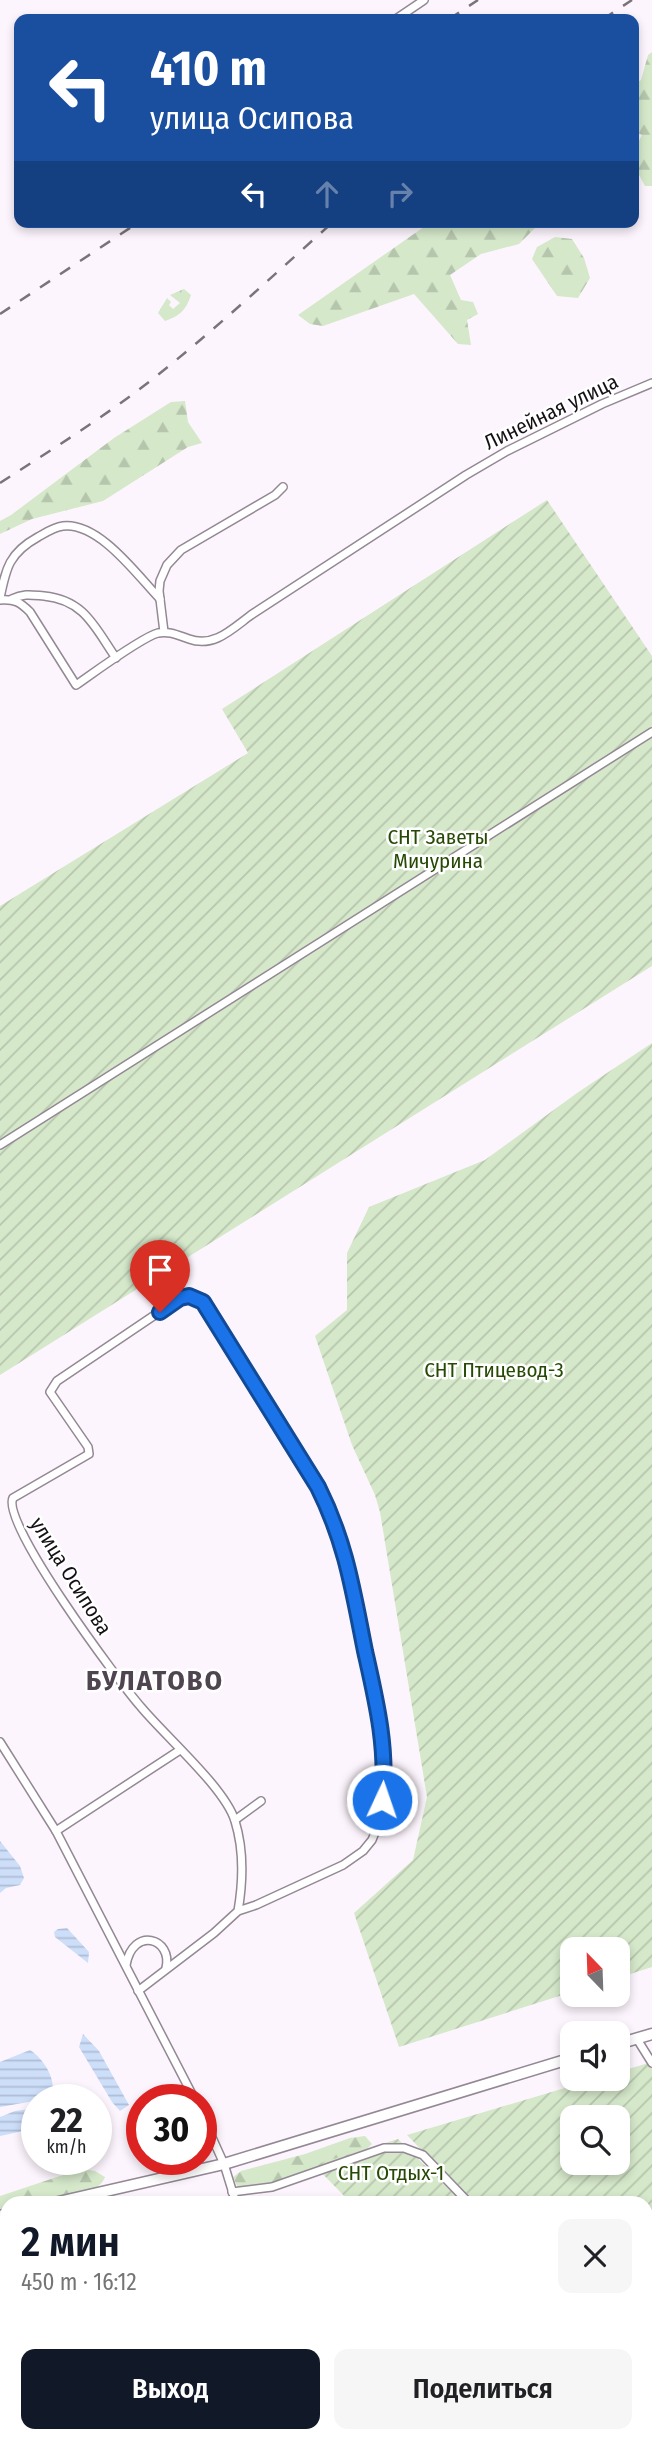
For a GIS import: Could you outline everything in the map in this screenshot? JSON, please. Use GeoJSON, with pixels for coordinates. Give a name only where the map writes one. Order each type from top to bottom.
{"type":"FeatureCollection","features":[{"type":"Feature","properties":{"kind":"main road"},"geometry":{"type":"LineString","coordinates":[[630,2041],[652,2034]]}},
{"type":"Feature","properties":{"kind":"main road"},"geometry":{"type":"LineString","coordinates":[[85,2196],[224,2164],[560,2062]]}},
{"type":"Feature","properties":{"kind":"street"},"geometry":{"type":"LineString","coordinates":[[403,14],[424,0]]}},
{"type":"Feature","properties":{"kind":"street","name":"Линейная улица"},"geometry":{"type":"LineString","coordinates":[[164,632],[170,631],[204,642],[225,635],[251,615],[466,475],[507,451],[602,404],[652,383]]}},
{"type":"Feature","properties":{"kind":"street"},"geometry":{"type":"LineString","coordinates":[[12,599],[21,602],[30,612],[76,685],[154,634],[164,632],[160,581],[167,565],[181,550],[275,495],[282,487]]}},
{"type":"Feature","properties":{"kind":"street"},"geometry":{"type":"LineString","coordinates":[[116,658],[80,608],[53,597],[27,594],[12,599],[0,599],[9,561],[34,539],[62,526],[75,527],[97,536],[160,599]]}},
{"type":"Feature","properties":{"kind":"street"},"geometry":{"type":"LineString","coordinates":[[0,1145],[652,732]]}},
{"type":"Feature","properties":{"kind":"street","name":"улица Осипова"},"geometry":{"type":"LineString","coordinates":[[138,1991],[214,1933],[238,1911],[343,1865],[363,1851],[372,1840],[380,1820],[385,1779],[384,1751],[349,1565],[333,1518],[318,1487],[203,1302],[189,1296],[180,1298],[57,1381],[51,1388],[52,1396],[88,1447],[89,1454],[10,1502],[26,1540],[105,1662],[217,1791],[235,1820],[242,1865],[238,1911]]}},
{"type":"Feature","properties":{"kind":"street"},"geometry":{"type":"LineString","coordinates":[[0,1742],[56,1831],[187,2084]]}},
{"type":"Feature","properties":{"kind":"street"},"geometry":{"type":"LineString","coordinates":[[56,1831],[180,1750]]}},
{"type":"Feature","properties":{"kind":"street"},"geometry":{"type":"LineString","coordinates":[[235,1820],[261,1801]]}},
{"type":"Feature","properties":{"kind":"street"},"geometry":{"type":"LineString","coordinates":[[126,1965],[128,1951],[136,1943],[147,1940],[158,1943],[165,1951],[168,1961],[166,1968]]}},
{"type":"Feature","properties":{"kind":"street"},"geometry":{"type":"LineString","coordinates":[[637,2039],[652,2063]]}},
{"type":"Feature","properties":{"kind":"street"},"geometry":{"type":"LineString","coordinates":[[217,2148],[233,2196]]}},
{"type":"Feature","properties":{"kind":"street"},"geometry":{"type":"LineString","coordinates":[[232,2192],[272,2187],[384,2148],[404,2148],[423,2155],[462,2196]]}},
{"type":"Feature","properties":{"kind":"green space"},"geometry":{"type":"Polygon","coordinates":[[[652,52],[652,186],[645,186],[639,175],[639,141],[642,135],[639,134],[639,81],[648,55],[652,52]]]}},
{"type":"Feature","properties":{"kind":"green space"},"geometry":{"type":"Polygon","coordinates":[[[422,228],[535,228],[519,244],[481,254],[450,275],[461,300],[473,302],[478,314],[467,320],[471,345],[458,344],[414,294],[323,326],[310,324],[298,315],[422,228]]]}},
{"type":"Feature","properties":{"kind":"green space"},"geometry":{"type":"Polygon","coordinates":[[[555,237],[572,239],[584,258],[590,278],[578,298],[557,296],[532,259],[537,247],[555,237]]]}},
{"type":"Feature","properties":{"kind":"green space"},"geometry":{"type":"Polygon","coordinates":[[[184,289],[191,295],[187,305],[178,315],[165,321],[158,313],[167,298],[173,309],[180,303],[170,295],[184,289]]]}},
{"type":"Feature","properties":{"kind":"green space"},"geometry":{"type":"Polygon","coordinates":[[[185,401],[188,422],[202,443],[188,447],[103,501],[32,519],[0,534],[0,521],[114,438],[171,402],[185,401]]]}},
{"type":"Feature","properties":{"kind":"green space","name":"СНТ Заветы Мичурина"},"geometry":{"type":"Polygon","coordinates":[[[547,500],[652,656],[652,966],[0,1375],[0,906],[248,753],[222,709],[547,500]]]}},
{"type":"Feature","properties":{"kind":"green space","name":"СНТ Птицевод-3"},"geometry":{"type":"Polygon","coordinates":[[[652,1043],[652,1967],[630,1974],[630,1937],[560,1937],[560,1996],[399,2047],[354,1913],[413,1860],[427,1797],[380,1512],[352,1445],[315,1336],[347,1310],[347,1253],[369,1207],[485,1160],[652,1043]]]}},
{"type":"Feature","properties":{"kind":"green space"},"geometry":{"type":"Polygon","coordinates":[[[652,2062],[652,2196],[466,2196],[407,2135],[560,2089],[630,2091],[630,2068],[652,2062]]]}},
{"type":"Feature","properties":{"kind":"green space"},"geometry":{"type":"Polygon","coordinates":[[[365,2136],[372,2144],[365,2151],[268,2184],[238,2188],[233,2177],[241,2171],[305,2154],[350,2138],[365,2136]]]}},
{"type":"Feature","properties":{"kind":"green space","name":"СНТ Отдых-1"},"geometry":{"type":"Polygon","coordinates":[[[398,2139],[456,2196],[344,2196],[314,2165],[398,2139]]]}},
{"type":"Feature","properties":{"kind":"green space"},"geometry":{"type":"Polygon","coordinates":[[[63,2175],[105,2177],[100,2185],[90,2191],[72,2196],[0,2196],[63,2175]]]}},
{"type":"Feature","properties":{"kind":"water"},"geometry":{"type":"Polygon","coordinates":[[[0,1841],[20,1866],[24,1878],[20,1885],[6,1888],[0,1893],[0,1841]]]}},
{"type":"Feature","properties":{"kind":"water"},"geometry":{"type":"Polygon","coordinates":[[[67,1928],[89,1952],[88,1963],[55,1937],[54,1932],[58,1929],[67,1928]]]}},
{"type":"Feature","properties":{"kind":"water"},"geometry":{"type":"Polygon","coordinates":[[[83,2034],[99,2051],[126,2100],[126,2107],[120,2111],[112,2102],[112,2084],[101,2084],[79,2047],[83,2034]]]}},
{"type":"Feature","properties":{"kind":"water"},"geometry":{"type":"Polygon","coordinates":[[[30,2050],[40,2059],[53,2084],[21,2084],[21,2103],[0,2107],[0,2062],[30,2050]]]}},
{"type":"Feature","properties":{"kind":"water"},"geometry":{"type":"Polygon","coordinates":[[[21,2110],[21,2131],[0,2136],[0,2117],[21,2110]]]}},
{"type":"Feature","properties":{"kind":"railway"},"geometry":{"type":"LineString","coordinates":[[457,14],[478,0]]}},
{"type":"Feature","properties":{"kind":"railway"},"geometry":{"type":"LineString","coordinates":[[611,14],[632,0]]}},
{"type":"Feature","properties":{"kind":"railway"},"geometry":{"type":"LineString","coordinates":[[0,314],[130,228]]}},
{"type":"Feature","properties":{"kind":"railway"},"geometry":{"type":"LineString","coordinates":[[0,483],[140,389],[225,319],[326,228]]}},
{"type":"Feature","properties":{"kind":"district","name":"БУЛАТОВО"},"geometry":{"type":"Point","coordinates":[155,1680]}},
{"type":"Feature","properties":{"kind":"route"},"geometry":{"type":"LineString","coordinates":[[160,1312],[180,1298],[197,1297],[203,1302],[318,1487],[333,1518],[349,1565],[378,1713],[384,1751],[385,1779],[382,1800]]}}]}
